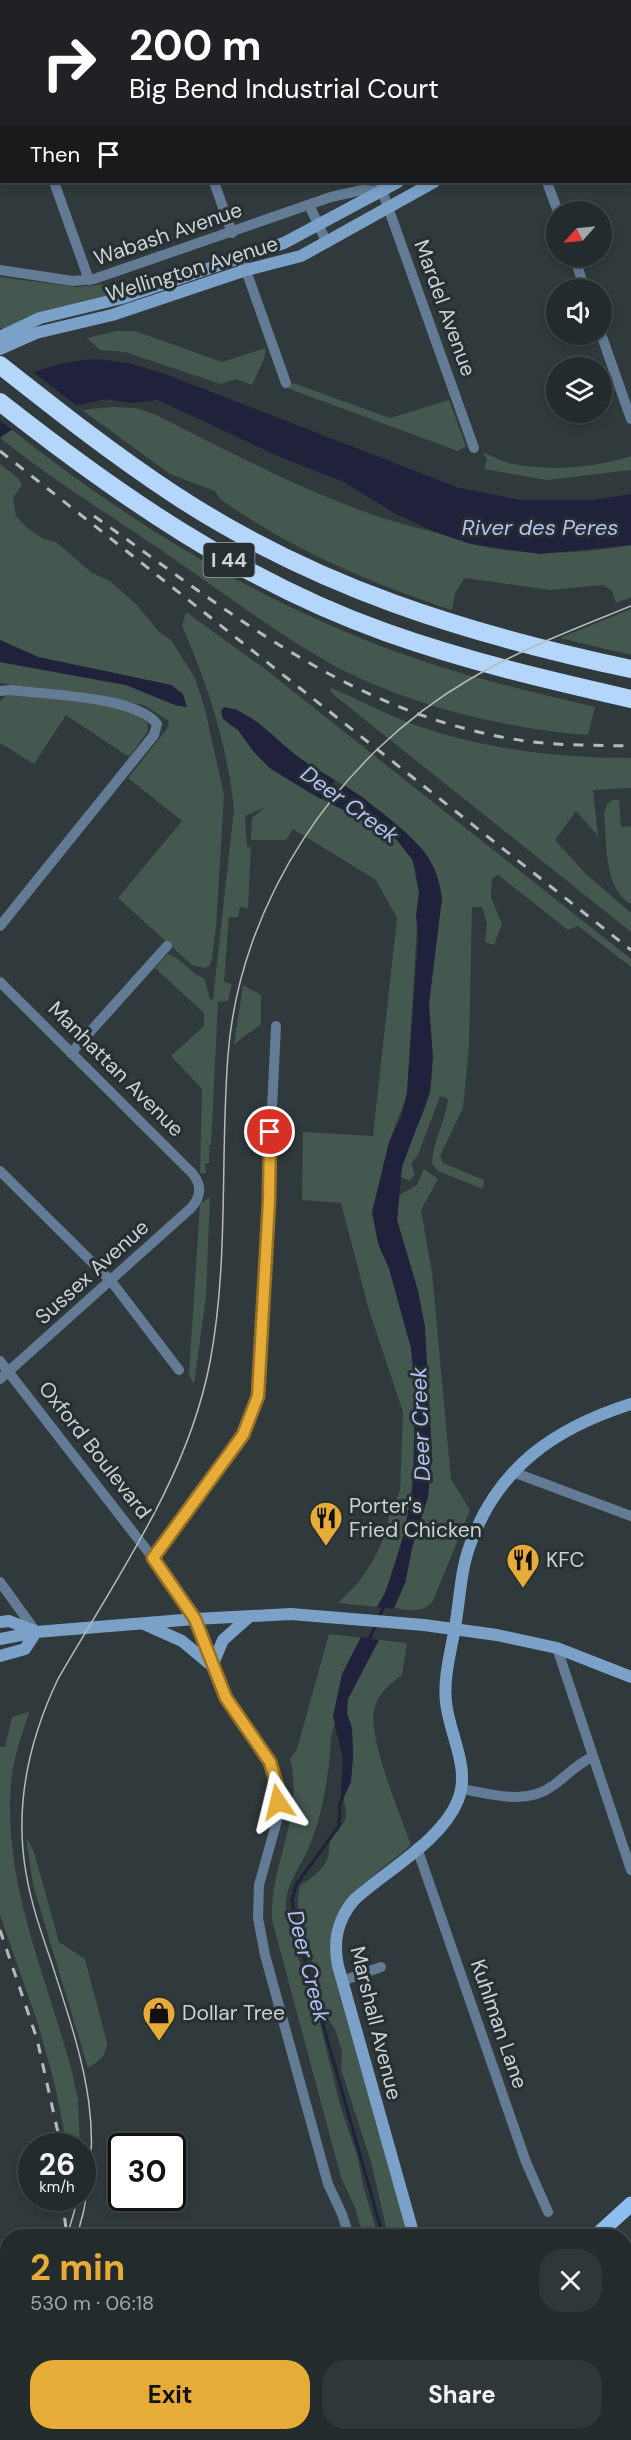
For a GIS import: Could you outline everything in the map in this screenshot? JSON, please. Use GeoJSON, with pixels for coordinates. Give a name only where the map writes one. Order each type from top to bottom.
{"type":"FeatureCollection","features":[{"type":"Feature","properties":{"kind":"highway","name":"I 44"},"geometry":{"type":"LineString","coordinates":[[0,365],[89,434],[177,496],[296,562],[382,599],[456,626],[631,669]]}},
{"type":"Feature","properties":{"kind":"highway","name":"I 44"},"geometry":{"type":"LineString","coordinates":[[0,402],[74,459],[158,518],[245,569],[338,613],[398,636],[512,672],[631,699]]}},
{"type":"Feature","properties":{"kind":"main road"},"geometry":{"type":"LineString","coordinates":[[388,207],[432,183]]}},
{"type":"Feature","properties":{"kind":"main road","name":"Wellington Avenue"},"geometry":{"type":"LineString","coordinates":[[0,337],[40,318],[122,298],[284,243],[319,225],[380,186]]}},
{"type":"Feature","properties":{"kind":"main road","name":"Wellington Avenue"},"geometry":{"type":"LineString","coordinates":[[0,349],[36,333],[112,315],[246,270],[301,256],[388,207]]}},
{"type":"Feature","properties":{"kind":"main road"},"geometry":{"type":"LineString","coordinates":[[462,1789],[461,1765],[445,1701],[445,1683],[470,1545],[487,1507],[513,1472],[527,1458],[563,1431],[594,1416],[631,1404]]}},
{"type":"Feature","properties":{"kind":"main road"},"geometry":{"type":"LineString","coordinates":[[0,1639],[36,1632],[282,1614],[455,1628],[557,1648],[631,1677]]}},
{"type":"Feature","properties":{"kind":"main road"},"geometry":{"type":"LineString","coordinates":[[141,1623],[182,1641],[212,1665],[228,1633],[251,1616]]}},
{"type":"Feature","properties":{"kind":"main road"},"geometry":{"type":"LineString","coordinates":[[0,1623],[9,1621],[36,1632]]}},
{"type":"Feature","properties":{"kind":"main road"},"geometry":{"type":"LineString","coordinates":[[0,1656],[25,1649],[36,1632]]}},
{"type":"Feature","properties":{"kind":"main road","name":"Marshall Avenue"},"geometry":{"type":"LineString","coordinates":[[412,2229],[342,1981],[335,1944],[345,1913],[362,1892],[417,1848],[451,1814],[462,1789]]}},
{"type":"Feature","properties":{"kind":"main road"},"geometry":{"type":"LineString","coordinates":[[604,2229],[631,2204]]}},
{"type":"Feature","properties":{"kind":"street"},"geometry":{"type":"LineString","coordinates":[[54,183],[89,280]]}},
{"type":"Feature","properties":{"kind":"street"},"geometry":{"type":"LineString","coordinates":[[214,183],[232,233]]}},
{"type":"Feature","properties":{"kind":"street"},"geometry":{"type":"LineString","coordinates":[[547,183],[554,201]]}},
{"type":"Feature","properties":{"kind":"street","name":"Wabash Avenue"},"geometry":{"type":"LineString","coordinates":[[0,270],[73,281],[89,280],[309,205],[380,186]]}},
{"type":"Feature","properties":{"kind":"street","name":"Mardel Avenue"},"geometry":{"type":"LineString","coordinates":[[380,186],[474,448]]}},
{"type":"Feature","properties":{"kind":"street"},"geometry":{"type":"LineString","coordinates":[[309,205],[327,243]]}},
{"type":"Feature","properties":{"kind":"street"},"geometry":{"type":"LineString","coordinates":[[242,257],[286,383]]}},
{"type":"Feature","properties":{"kind":"street"},"geometry":{"type":"LineString","coordinates":[[605,345],[631,419]]}},
{"type":"Feature","properties":{"kind":"street"},"geometry":{"type":"LineString","coordinates":[[0,691],[11,690],[123,704],[150,716],[157,724],[154,735],[0,926]]}},
{"type":"Feature","properties":{"kind":"street"},"geometry":{"type":"LineString","coordinates":[[72,1053],[167,946]]}},
{"type":"Feature","properties":{"kind":"street","name":"Manhattan Avenue"},"geometry":{"type":"LineString","coordinates":[[0,982],[194,1174],[200,1187]]}},
{"type":"Feature","properties":{"kind":"street"},"geometry":{"type":"LineString","coordinates":[[153,1558],[243,1435],[258,1396],[276,1026]]}},
{"type":"Feature","properties":{"kind":"street"},"geometry":{"type":"LineString","coordinates":[[0,1172],[111,1281],[179,1370]]}},
{"type":"Feature","properties":{"kind":"street","name":"Sussex Avenue"},"geometry":{"type":"LineString","coordinates":[[0,1379],[191,1209],[199,1197],[200,1187]]}},
{"type":"Feature","properties":{"kind":"street","name":"Oxford Boulevard"},"geometry":{"type":"LineString","coordinates":[[0,1361],[153,1558],[195,1619],[226,1698],[270,1762],[278,1789],[278,1817],[259,1886],[258,1918],[265,1955],[326,2176],[347,2229]]}},
{"type":"Feature","properties":{"kind":"street"},"geometry":{"type":"LineString","coordinates":[[513,1472],[631,1516]]}},
{"type":"Feature","properties":{"kind":"street"},"geometry":{"type":"LineString","coordinates":[[0,1582],[36,1632]]}},
{"type":"Feature","properties":{"kind":"street"},"geometry":{"type":"LineString","coordinates":[[557,1648],[631,1870]]}},
{"type":"Feature","properties":{"kind":"street"},"geometry":{"type":"LineString","coordinates":[[462,1789],[513,1798],[533,1796],[552,1787],[578,1764],[592,1757]]}},
{"type":"Feature","properties":{"kind":"street","name":"Kuhlman Lane"},"geometry":{"type":"LineString","coordinates":[[417,1848],[526,2162],[548,2212]]}},
{"type":"Feature","properties":{"kind":"street"},"geometry":{"type":"LineString","coordinates":[[342,1981],[381,1967]]}},
{"type":"Feature","properties":{"kind":"green space"},"geometry":{"type":"Polygon","coordinates":[[[0,277],[76,287],[107,284],[113,293],[108,297],[47,310],[3,329],[0,328],[0,277]]]}},
{"type":"Feature","properties":{"kind":"green space"},"geometry":{"type":"Polygon","coordinates":[[[116,331],[135,331],[222,362],[266,348],[264,359],[252,385],[236,379],[221,384],[125,352],[100,350],[87,338],[116,331]]]}},
{"type":"Feature","properties":{"kind":"green space"},"geometry":{"type":"Polygon","coordinates":[[[293,383],[390,418],[449,400],[466,446],[458,451],[284,387],[293,383]]]}},
{"type":"Feature","properties":{"kind":"green space"},"geometry":{"type":"Polygon","coordinates":[[[113,407],[135,408],[154,414],[256,465],[325,496],[360,510],[468,543],[512,551],[552,553],[631,545],[631,597],[616,603],[612,591],[603,585],[550,590],[465,578],[455,593],[452,610],[421,600],[332,563],[275,534],[220,499],[215,491],[170,474],[82,410],[113,407]]]}},
{"type":"Feature","properties":{"kind":"green space"},"geometry":{"type":"Polygon","coordinates":[[[11,429],[101,496],[147,526],[242,582],[292,607],[342,630],[443,668],[595,707],[588,735],[523,727],[456,712],[391,691],[331,664],[266,623],[39,468],[0,438],[11,429]]]}},
{"type":"Feature","properties":{"kind":"green space"},"geometry":{"type":"Polygon","coordinates":[[[482,452],[509,463],[558,468],[588,466],[631,456],[631,470],[547,480],[484,469],[487,460],[482,452]]]}},
{"type":"Feature","properties":{"kind":"green space"},"geometry":{"type":"Polygon","coordinates":[[[0,464],[18,478],[22,485],[13,498],[16,516],[26,527],[42,538],[56,542],[92,573],[110,581],[137,605],[159,632],[171,640],[195,678],[205,709],[224,795],[216,928],[212,958],[210,965],[205,968],[192,965],[118,898],[182,821],[128,778],[167,729],[169,721],[144,705],[0,683],[0,662],[126,685],[175,705],[186,707],[171,685],[38,657],[0,640],[0,464]]]}},
{"type":"Feature","properties":{"kind":"green space"},"geometry":{"type":"Polygon","coordinates":[[[631,609],[631,655],[560,638],[631,609]]]}},
{"type":"Feature","properties":{"kind":"green space"},"geometry":{"type":"Polygon","coordinates":[[[186,612],[265,669],[631,959],[631,967],[578,926],[568,930],[498,875],[492,878],[491,897],[502,924],[494,945],[485,942],[487,923],[482,907],[472,907],[469,1046],[463,1108],[440,1156],[443,1163],[484,1180],[483,1189],[438,1171],[432,1164],[434,1147],[448,1099],[440,1096],[418,1155],[411,1164],[415,1174],[410,1181],[401,1177],[405,1155],[424,1112],[430,1090],[432,1068],[430,990],[442,898],[381,815],[363,797],[300,759],[255,721],[234,708],[229,724],[238,730],[254,752],[271,769],[315,796],[372,823],[396,839],[412,859],[419,893],[407,1093],[389,1145],[378,1240],[388,1266],[410,1344],[415,1371],[416,1441],[413,1478],[399,1551],[389,1582],[377,1607],[338,1603],[358,1583],[374,1559],[387,1531],[389,1515],[400,1491],[403,1412],[369,1310],[341,1203],[302,1200],[303,1132],[373,1136],[397,918],[376,880],[293,829],[286,840],[251,840],[252,818],[265,807],[245,816],[247,847],[251,847],[248,908],[240,907],[238,917],[229,917],[224,982],[232,984],[228,1001],[218,1002],[211,1145],[209,1145],[209,1163],[205,1164],[206,1173],[200,1173],[202,1089],[171,1056],[204,1026],[204,1013],[155,968],[168,954],[173,956],[204,978],[210,999],[213,1000],[234,809],[227,761],[215,715],[182,626],[186,612]]]}},
{"type":"Feature","properties":{"kind":"green space"},"geometry":{"type":"Polygon","coordinates":[[[332,688],[410,723],[473,742],[551,754],[631,758],[631,788],[593,790],[598,836],[576,811],[555,840],[585,873],[631,913],[631,932],[334,695],[330,690],[332,688]]]}},
{"type":"Feature","properties":{"kind":"green space"},"geometry":{"type":"Polygon","coordinates":[[[16,694],[120,707],[131,711],[147,722],[148,731],[129,757],[66,715],[34,764],[0,743],[0,701],[6,696],[16,694]]]}},
{"type":"Feature","properties":{"kind":"green space"},"geometry":{"type":"Polygon","coordinates":[[[613,800],[619,800],[621,827],[631,826],[631,904],[615,887],[608,864],[604,814],[607,804],[613,800]]]}},
{"type":"Feature","properties":{"kind":"green space"},"geometry":{"type":"Polygon","coordinates":[[[243,985],[261,995],[261,1024],[234,1044],[243,985]]]}},
{"type":"Feature","properties":{"kind":"green space"},"geometry":{"type":"Polygon","coordinates":[[[424,1169],[438,1179],[421,1210],[432,1272],[451,1479],[470,1510],[433,1601],[425,1608],[410,1610],[394,1608],[405,1583],[412,1548],[425,1327],[418,1291],[397,1220],[399,1195],[417,1185],[424,1169]]]}},
{"type":"Feature","properties":{"kind":"green space"},"geometry":{"type":"Polygon","coordinates":[[[210,1197],[206,1297],[194,1384],[189,1375],[200,1204],[210,1197]]]}},
{"type":"Feature","properties":{"kind":"green space"},"geometry":{"type":"Polygon","coordinates":[[[329,1634],[407,1643],[402,1675],[383,1692],[375,1706],[373,1718],[379,1754],[411,1845],[376,1873],[348,1900],[338,1916],[332,1933],[331,1954],[335,1979],[407,2229],[386,2229],[371,2162],[341,2069],[342,2051],[335,2029],[324,2014],[309,1949],[299,1925],[300,1886],[325,1864],[331,1839],[346,1817],[343,1796],[350,1780],[353,1755],[352,1728],[335,1724],[333,1728],[320,1812],[310,1845],[287,1893],[286,1909],[294,1945],[311,1987],[340,2105],[358,2158],[376,2229],[361,2229],[356,2210],[341,2177],[272,1920],[276,1878],[293,1800],[290,1759],[297,1749],[329,1634]]]}},
{"type":"Feature","properties":{"kind":"green space"},"geometry":{"type":"Polygon","coordinates":[[[29,1712],[12,1774],[10,1813],[13,1851],[28,1925],[72,2072],[78,2100],[79,2133],[64,2133],[55,2085],[38,2024],[0,1915],[0,1747],[5,1747],[12,1717],[29,1712]]]}},
{"type":"Feature","properties":{"kind":"green space"},"geometry":{"type":"Polygon","coordinates":[[[26,1837],[34,1852],[59,1942],[85,1959],[107,2043],[101,2058],[88,2068],[33,1885],[26,1837]]]}},
{"type":"Feature","properties":{"kind":"water","name":"River des Peres"},"geometry":{"type":"Polygon","coordinates":[[[96,359],[128,363],[165,374],[459,488],[521,500],[593,500],[631,494],[631,545],[540,554],[471,544],[435,532],[394,513],[344,482],[280,457],[158,400],[131,403],[106,399],[38,414],[0,437],[0,390],[46,368],[69,362],[96,359]]]}},
{"type":"Feature","properties":{"kind":"water"},"geometry":{"type":"Polygon","coordinates":[[[0,640],[38,657],[171,685],[183,694],[187,707],[175,705],[126,685],[0,662],[0,640]]]}},
{"type":"Feature","properties":{"kind":"water"},"geometry":{"type":"Polygon","coordinates":[[[224,707],[245,714],[304,761],[335,780],[321,799],[271,769],[254,752],[238,730],[223,719],[221,711],[224,707]]]}},
{"type":"Feature","properties":{"kind":"water"},"geometry":{"type":"Polygon","coordinates":[[[345,786],[390,819],[422,849],[435,872],[442,898],[429,1004],[433,1057],[430,1092],[402,1167],[397,1220],[418,1291],[425,1327],[432,1455],[428,1497],[412,1548],[405,1583],[394,1608],[377,1607],[385,1594],[404,1534],[413,1487],[415,1393],[411,1348],[389,1268],[378,1243],[372,1212],[389,1142],[401,1117],[407,1093],[419,893],[412,859],[396,839],[372,823],[331,804],[345,786]]]}},
{"type":"Feature","properties":{"kind":"water"},"geometry":{"type":"Polygon","coordinates":[[[361,1637],[379,1640],[348,1699],[347,1713],[352,1728],[353,1755],[351,1782],[340,1806],[343,1759],[333,1716],[342,1674],[361,1637]]]}},
{"type":"Feature","properties":{"kind":"pier"},"geometry":{"type":"Polygon","coordinates":[[[29,369],[81,409],[39,417],[14,431],[0,421],[0,386],[29,369]]]}},
{"type":"Feature","properties":{"kind":"waterway","name":"Deer Creek"},"geometry":{"type":"LineString","coordinates":[[328,787],[341,795]]}},
{"type":"Feature","properties":{"kind":"waterway","name":"Deer Creek"},"geometry":{"type":"LineString","coordinates":[[379,1618],[384,1605]]}},
{"type":"Feature","properties":{"kind":"waterway","name":"Deer Creek"},"geometry":{"type":"LineString","coordinates":[[369,1640],[376,1624]]}},
{"type":"Feature","properties":{"kind":"waterway","name":"Deer Creek"},"geometry":{"type":"LineString","coordinates":[[340,1803],[339,1826],[296,1885],[292,1900],[298,1936],[381,2229]]}},
{"type":"Feature","properties":{"kind":"tram line"},"geometry":{"type":"LineString","coordinates":[[79,2229],[91,2163],[88,2097],[73,2031],[28,1884],[23,1848],[23,1798],[39,1725],[58,1679],[148,1526],[168,1487],[200,1405],[210,1362],[220,1286],[228,1055],[236,998],[252,942],[275,889],[304,838],[339,791],[378,749],[422,711],[489,668],[631,606]]}},
{"type":"Feature","properties":{"kind":"tram line"},"geometry":{"type":"LineString","coordinates":[[69,2229],[74,2211]]}},
{"type":"Feature","properties":{"kind":"railway"},"geometry":{"type":"LineString","coordinates":[[0,451],[631,950]]}},
{"type":"Feature","properties":{"kind":"railway"},"geometry":{"type":"LineString","coordinates":[[94,516],[192,587],[291,652],[343,681],[396,706],[453,725],[513,739],[557,744],[631,746]]}},
{"type":"Feature","properties":{"kind":"railway"},"geometry":{"type":"LineString","coordinates":[[0,1930],[37,2039],[58,2133]]}},
{"type":"Feature","properties":{"kind":"railway"},"geometry":{"type":"LineString","coordinates":[[64,2211],[66,2229]]}},
{"type":"Feature","properties":{"kind":"place","name":"Porter's Fried Chicken"},"geometry":{"type":"Point","coordinates":[326,1547]}},
{"type":"Feature","properties":{"kind":"place","name":"KFC"},"geometry":{"type":"Point","coordinates":[523,1589]}},
{"type":"Feature","properties":{"kind":"place","name":"Dollar Tree"},"geometry":{"type":"Point","coordinates":[159,2042]}},
{"type":"Feature","properties":{"kind":"route"},"geometry":{"type":"LineString","coordinates":[[270,1132],[263,1336],[258,1396],[243,1435],[153,1558],[195,1619],[226,1698],[270,1762],[278,1789],[278,1802]]}}]}
